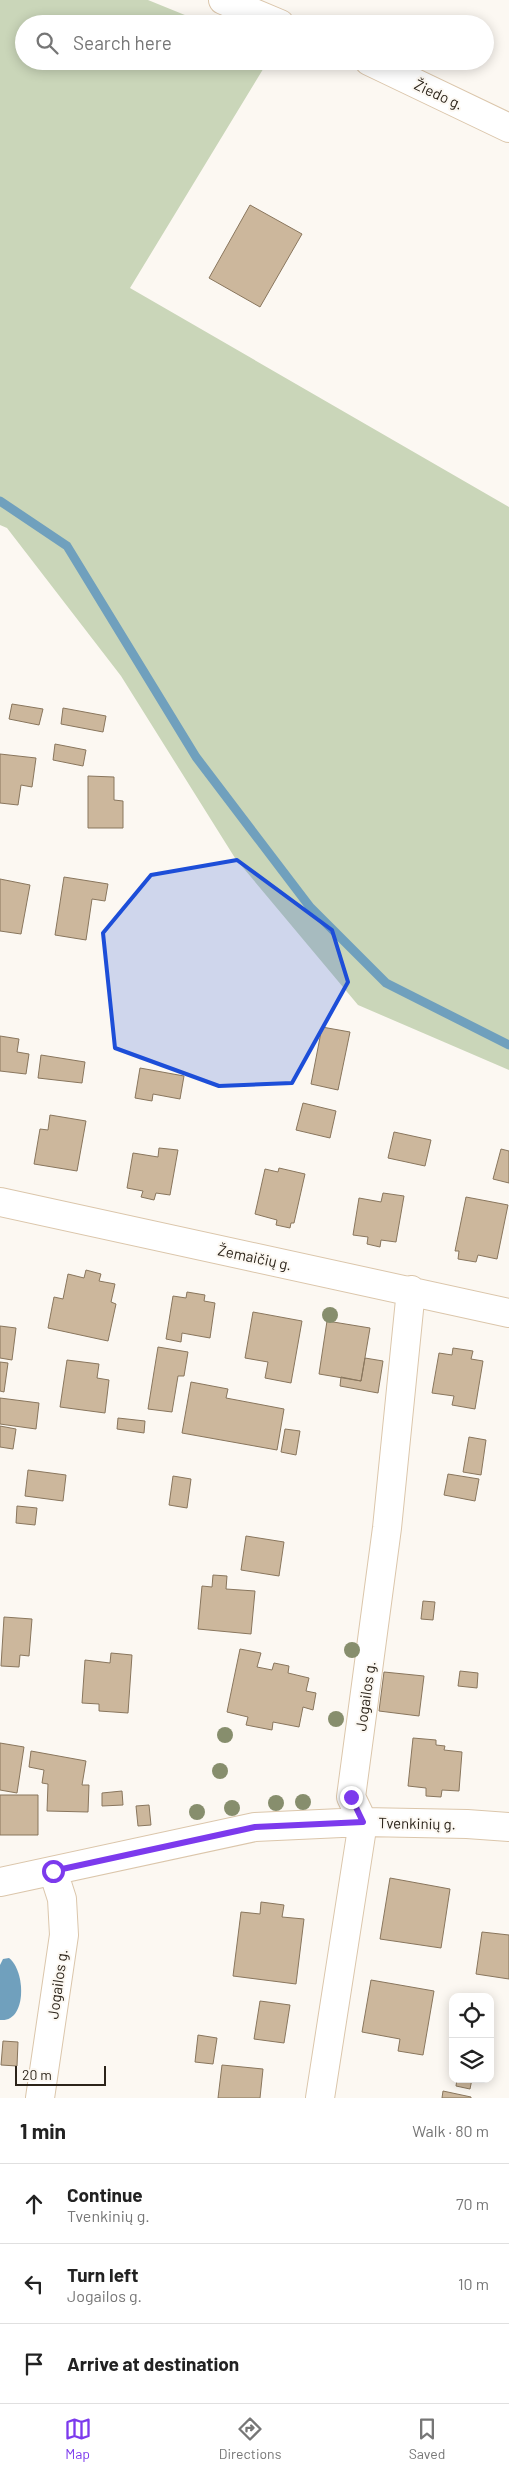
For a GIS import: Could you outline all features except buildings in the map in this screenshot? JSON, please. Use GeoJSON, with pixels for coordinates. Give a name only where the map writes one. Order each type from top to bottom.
{"type":"FeatureCollection","features":[{"type":"Feature","properties":{"kind":"street"},"geometry":{"type":"LineString","coordinates":[[223,0],[259,15]]}},
{"type":"Feature","properties":{"kind":"street","name":"Žiedo g."},"geometry":{"type":"LineString","coordinates":[[388,70],[509,128]]}},
{"type":"Feature","properties":{"kind":"street","name":"Žemaičių g."},"geometry":{"type":"LineString","coordinates":[[0,1202],[411,1290],[509,1313]]}},
{"type":"Feature","properties":{"kind":"street","name":"Jogailos g."},"geometry":{"type":"LineString","coordinates":[[363,1822],[351,1797],[387,1528],[411,1290]]}},
{"type":"Feature","properties":{"kind":"street"},"geometry":{"type":"LineString","coordinates":[[320,2098],[363,1822]]}},
{"type":"Feature","properties":{"kind":"street","name":"Tvenkinių g."},"geometry":{"type":"LineString","coordinates":[[0,1882],[255,1827],[363,1822],[467,1824],[509,1827]]}},
{"type":"Feature","properties":{"kind":"street","name":"Jogailos g."},"geometry":{"type":"LineString","coordinates":[[40,2098],[64,1935],[62,1899],[53,1871]]}},
{"type":"Feature","properties":{"kind":"highlighted area"},"geometry":{"type":"Polygon","coordinates":[[[237,860],[332,930],[348,982],[292,1083],[219,1086],[115,1048],[103,933],[151,875],[237,860]]]}},
{"type":"Feature","properties":{"kind":"green space"},"geometry":{"type":"Polygon","coordinates":[[[0,0],[148,0],[185,15],[15,15],[15,70],[263,70],[130,288],[509,507],[509,1070],[358,1005],[235,858],[121,676],[7,528],[0,525],[0,0]]]}},
{"type":"Feature","properties":{"kind":"water"},"geometry":{"type":"Polygon","coordinates":[[[9,1958],[19,1974],[21,1995],[15,2013],[9,2019],[0,2020],[0,1965],[3,1959],[9,1958]]]}},
{"type":"Feature","properties":{"kind":"waterway"},"geometry":{"type":"LineString","coordinates":[[0,501],[67,546],[196,757],[310,907],[386,983],[509,1045]]}},
{"type":"Feature","properties":{"kind":"route"},"geometry":{"type":"LineString","coordinates":[[53,1871],[255,1827],[363,1822],[351,1797]]}}]}
